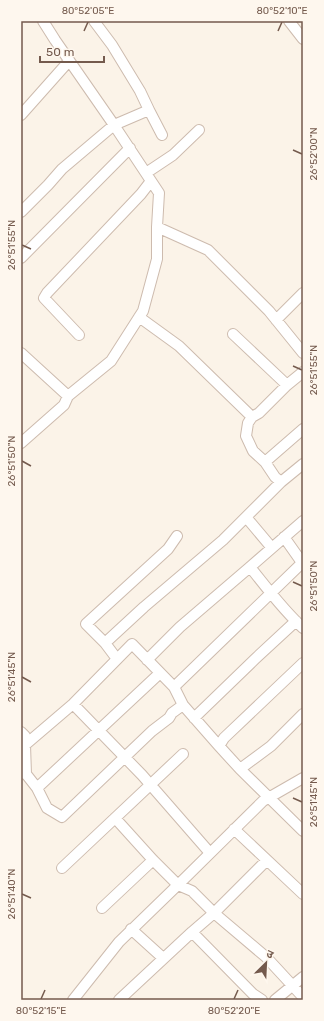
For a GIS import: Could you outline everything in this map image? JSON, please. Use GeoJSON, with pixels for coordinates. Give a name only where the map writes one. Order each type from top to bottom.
{"type":"FeatureCollection","features":[{"type":"Feature","properties":{"kind":"street"},"geometry":{"type":"LineString","coordinates":[[21,443],[64,404],[68,396],[111,361],[143,311],[157,259],[159,193],[43,21]]}},
{"type":"Feature","properties":{"kind":"street"},"geometry":{"type":"LineString","coordinates":[[94,21],[112,45],[140,91],[162,135]]}},
{"type":"Feature","properties":{"kind":"street"},"geometry":{"type":"LineString","coordinates":[[288,21],[303,38]]}},
{"type":"Feature","properties":{"kind":"street"},"geometry":{"type":"LineString","coordinates":[[21,115],[69,61]]}},
{"type":"Feature","properties":{"kind":"street"},"geometry":{"type":"LineString","coordinates":[[21,212],[62,169],[114,125],[149,110]]}},
{"type":"Feature","properties":{"kind":"street"},"geometry":{"type":"LineString","coordinates":[[79,335],[44,298],[47,293],[141,194],[148,177],[199,130]]}},
{"type":"Feature","properties":{"kind":"street"},"geometry":{"type":"LineString","coordinates":[[21,258],[130,148]]}},
{"type":"Feature","properties":{"kind":"street"},"geometry":{"type":"LineString","coordinates":[[157,227],[208,250],[269,311],[303,353]]}},
{"type":"Feature","properties":{"kind":"street"},"geometry":{"type":"LineString","coordinates":[[276,320],[303,293]]}},
{"type":"Feature","properties":{"kind":"street"},"geometry":{"type":"LineString","coordinates":[[139,317],[179,346],[252,417]]}},
{"type":"Feature","properties":{"kind":"street"},"geometry":{"type":"LineString","coordinates":[[234,334],[287,385]]}},
{"type":"Feature","properties":{"kind":"street"},"geometry":{"type":"LineString","coordinates":[[21,353],[68,396]]}},
{"type":"Feature","properties":{"kind":"street"},"geometry":{"type":"LineString","coordinates":[[281,482],[275,477],[266,462],[253,451],[246,436],[248,423],[252,417],[259,413],[287,385],[303,372]]}},
{"type":"Feature","properties":{"kind":"street"},"geometry":{"type":"LineString","coordinates":[[266,462],[303,429]]}},
{"type":"Feature","properties":{"kind":"street"},"geometry":{"type":"LineString","coordinates":[[105,643],[144,607],[223,540],[281,482],[303,464]]}},
{"type":"Feature","properties":{"kind":"street"},"geometry":{"type":"LineString","coordinates":[[246,517],[272,548]]}},
{"type":"Feature","properties":{"kind":"street"},"geometry":{"type":"LineString","coordinates":[[147,660],[180,626],[303,521]]}},
{"type":"Feature","properties":{"kind":"street"},"geometry":{"type":"LineString","coordinates":[[117,659],[105,643],[86,624],[168,549],[177,536]]}},
{"type":"Feature","properties":{"kind":"street"},"geometry":{"type":"LineString","coordinates":[[174,687],[303,563],[284,537]]}},
{"type":"Feature","properties":{"kind":"street"},"geometry":{"type":"LineString","coordinates":[[194,718],[255,659],[299,625],[250,567]]}},
{"type":"Feature","properties":{"kind":"street"},"geometry":{"type":"LineString","coordinates":[[25,745],[73,704],[132,644],[174,687],[183,705],[218,746],[303,831]]}},
{"type":"Feature","properties":{"kind":"street"},"geometry":{"type":"LineString","coordinates":[[218,746],[224,738],[303,663]]}},
{"type":"Feature","properties":{"kind":"street"},"geometry":{"type":"LineString","coordinates":[[37,788],[160,673]]}},
{"type":"Feature","properties":{"kind":"street"},"geometry":{"type":"LineString","coordinates":[[73,704],[151,785],[210,853]]}},
{"type":"Feature","properties":{"kind":"street"},"geometry":{"type":"LineString","coordinates":[[21,732],[25,736],[23,773],[37,788],[47,808],[62,817],[152,731],[183,705]]}},
{"type":"Feature","properties":{"kind":"street"},"geometry":{"type":"LineString","coordinates":[[240,769],[271,746],[303,714]]}},
{"type":"Feature","properties":{"kind":"street"},"geometry":{"type":"LineString","coordinates":[[62,868],[183,754]]}},
{"type":"Feature","properties":{"kind":"street"},"geometry":{"type":"LineString","coordinates":[[73,1000],[131,929],[263,801],[303,778]]}},
{"type":"Feature","properties":{"kind":"street"},"geometry":{"type":"LineString","coordinates":[[115,818],[178,885],[192,891],[214,913],[266,957],[303,997]]}},
{"type":"Feature","properties":{"kind":"street"},"geometry":{"type":"LineString","coordinates":[[234,829],[303,894]]}},
{"type":"Feature","properties":{"kind":"street"},"geometry":{"type":"LineString","coordinates":[[102,908],[153,860]]}},
{"type":"Feature","properties":{"kind":"street"},"geometry":{"type":"LineString","coordinates":[[119,1000],[163,958],[214,913],[266,860]]}},
{"type":"Feature","properties":{"kind":"street"},"geometry":{"type":"LineString","coordinates":[[131,929],[163,958]]}},
{"type":"Feature","properties":{"kind":"street"},"geometry":{"type":"LineString","coordinates":[[192,932],[254,998]]}},
{"type":"Feature","properties":{"kind":"street"},"geometry":{"type":"LineString","coordinates":[[275,1000],[303,977]]}}]}
